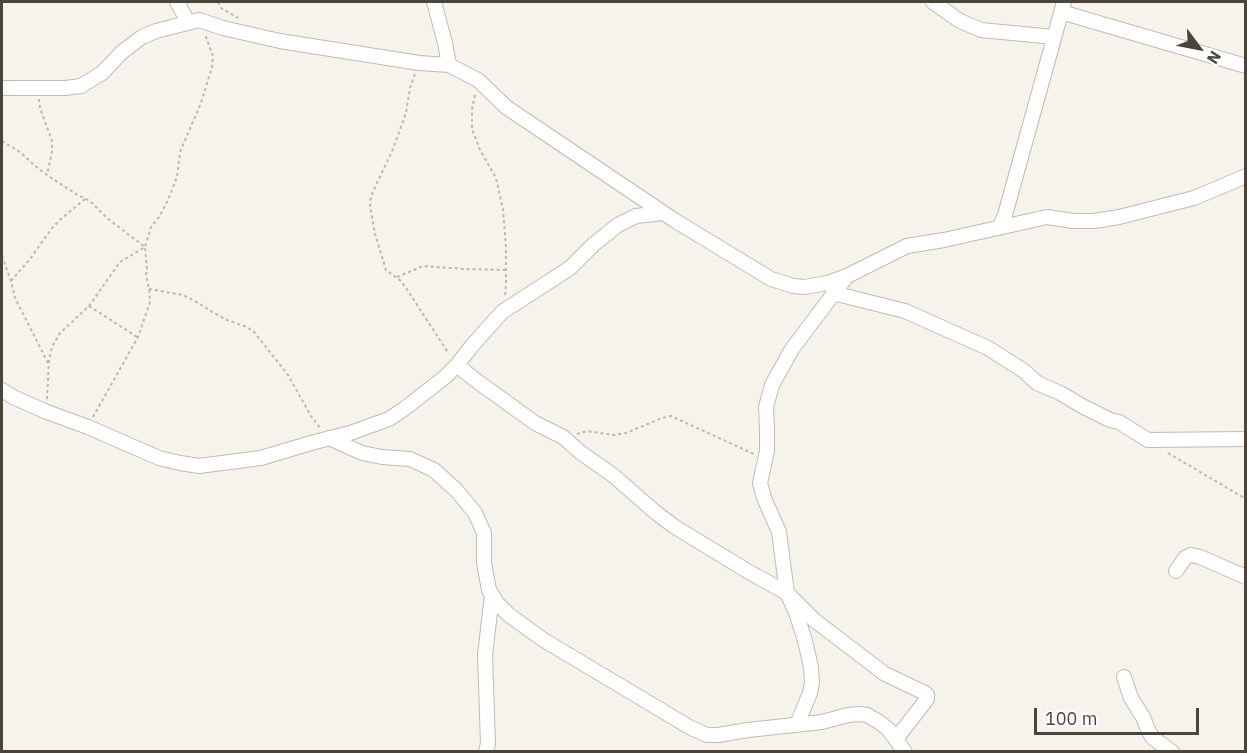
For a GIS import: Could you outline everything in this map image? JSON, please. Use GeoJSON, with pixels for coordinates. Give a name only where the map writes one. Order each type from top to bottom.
{"type":"FeatureCollection","features":[{"type":"Feature","properties":{"kind":"street"},"geometry":{"type":"LineString","coordinates":[[177,2],[194,21]]}},
{"type":"Feature","properties":{"kind":"street"},"geometry":{"type":"LineString","coordinates":[[434,2],[445,43],[448,65]]}},
{"type":"Feature","properties":{"kind":"street"},"geometry":{"type":"LineString","coordinates":[[933,2],[960,21],[981,30],[1054,37]]}},
{"type":"Feature","properties":{"kind":"street"},"geometry":{"type":"LineString","coordinates":[[999,228],[1005,215],[1062,7],[1245,66]]}},
{"type":"Feature","properties":{"kind":"street"},"geometry":{"type":"LineString","coordinates":[[2,88],[81,86],[102,73],[122,52],[142,37],[194,21],[280,41],[419,63],[448,65],[478,80],[506,107],[662,213],[765,276],[784,284],[805,287],[847,276],[901,248],[1047,217],[1094,221],[1139,213],[1194,198],[1245,176]]}},
{"type":"Feature","properties":{"kind":"street"},"geometry":{"type":"LineString","coordinates":[[2,390],[47,412],[159,458],[180,464],[199,466],[261,458],[350,433],[389,419],[445,377],[502,312],[570,268],[594,244],[618,225],[636,216],[662,213]]}},
{"type":"Feature","properties":{"kind":"street"},"geometry":{"type":"LineString","coordinates":[[797,724],[810,693],[811,667],[806,641],[787,593],[779,532],[760,483],[767,439],[766,407],[772,385],[792,348],[847,276]]}},
{"type":"Feature","properties":{"kind":"street"},"geometry":{"type":"LineString","coordinates":[[834,293],[905,311],[988,348],[1024,371],[1037,383],[1093,412],[1119,422],[1148,440],[1245,439]]}},
{"type":"Feature","properties":{"kind":"street"},"geometry":{"type":"LineString","coordinates":[[457,365],[535,423],[563,437],[675,527],[787,593],[814,620],[874,666],[927,695],[927,699],[896,739]]}},
{"type":"Feature","properties":{"kind":"street"},"geometry":{"type":"LineString","coordinates":[[328,438],[362,453],[410,459],[434,470],[457,491],[475,513],[484,533],[484,563],[489,590],[497,603],[509,615],[542,639],[691,728],[712,735],[832,720],[860,714],[879,722],[888,729],[905,752]]}},
{"type":"Feature","properties":{"kind":"street"},"geometry":{"type":"LineString","coordinates":[[1176,571],[1185,558],[1191,555],[1245,577]]}},
{"type":"Feature","properties":{"kind":"street"},"geometry":{"type":"LineString","coordinates":[[486,752],[488,744],[485,655],[492,595]]}},
{"type":"Feature","properties":{"kind":"street"},"geometry":{"type":"LineString","coordinates":[[1124,677],[1131,698],[1149,732],[1153,738],[1172,752]]}},
{"type":"Feature","properties":{"kind":"path"},"geometry":{"type":"LineString","coordinates":[[88,427],[138,337],[150,302],[145,247],[151,227],[163,208],[177,177],[180,152],[201,103],[212,67],[213,56],[194,21]]}},
{"type":"Feature","properties":{"kind":"path"},"geometry":{"type":"LineString","coordinates":[[419,63],[410,88],[406,113],[382,174],[370,196],[370,206],[377,243],[386,270],[401,281],[457,365]]}},
{"type":"Feature","properties":{"kind":"path"},"geometry":{"type":"LineString","coordinates":[[478,80],[472,109],[472,129],[480,150],[496,178],[503,210],[506,284],[502,312]]}},
{"type":"Feature","properties":{"kind":"path"},"geometry":{"type":"LineString","coordinates":[[38,88],[40,108],[52,141],[48,175]]}},
{"type":"Feature","properties":{"kind":"path"},"geometry":{"type":"LineString","coordinates":[[2,141],[20,152],[48,175],[90,201],[107,219],[145,247]]}},
{"type":"Feature","properties":{"kind":"path"},"geometry":{"type":"LineString","coordinates":[[11,281],[52,228],[85,199]]}},
{"type":"Feature","properties":{"kind":"path"},"geometry":{"type":"LineString","coordinates":[[47,412],[49,364],[52,347],[60,333],[89,306],[120,262],[145,247]]}},
{"type":"Feature","properties":{"kind":"path"},"geometry":{"type":"LineString","coordinates":[[2,256],[15,298],[49,364]]}},
{"type":"Feature","properties":{"kind":"path"},"geometry":{"type":"LineString","coordinates":[[396,278],[423,266],[464,270],[506,270]]}},
{"type":"Feature","properties":{"kind":"path"},"geometry":{"type":"LineString","coordinates":[[149,289],[183,295],[227,320],[254,332],[288,375],[311,416],[328,438]]}},
{"type":"Feature","properties":{"kind":"path"},"geometry":{"type":"LineString","coordinates":[[89,306],[138,337]]}},
{"type":"Feature","properties":{"kind":"path"},"geometry":{"type":"LineString","coordinates":[[563,437],[587,431],[614,435],[626,434],[670,416],[765,459]]}},
{"type":"Feature","properties":{"kind":"path"},"geometry":{"type":"LineString","coordinates":[[1166,452],[1245,499]]}}]}
